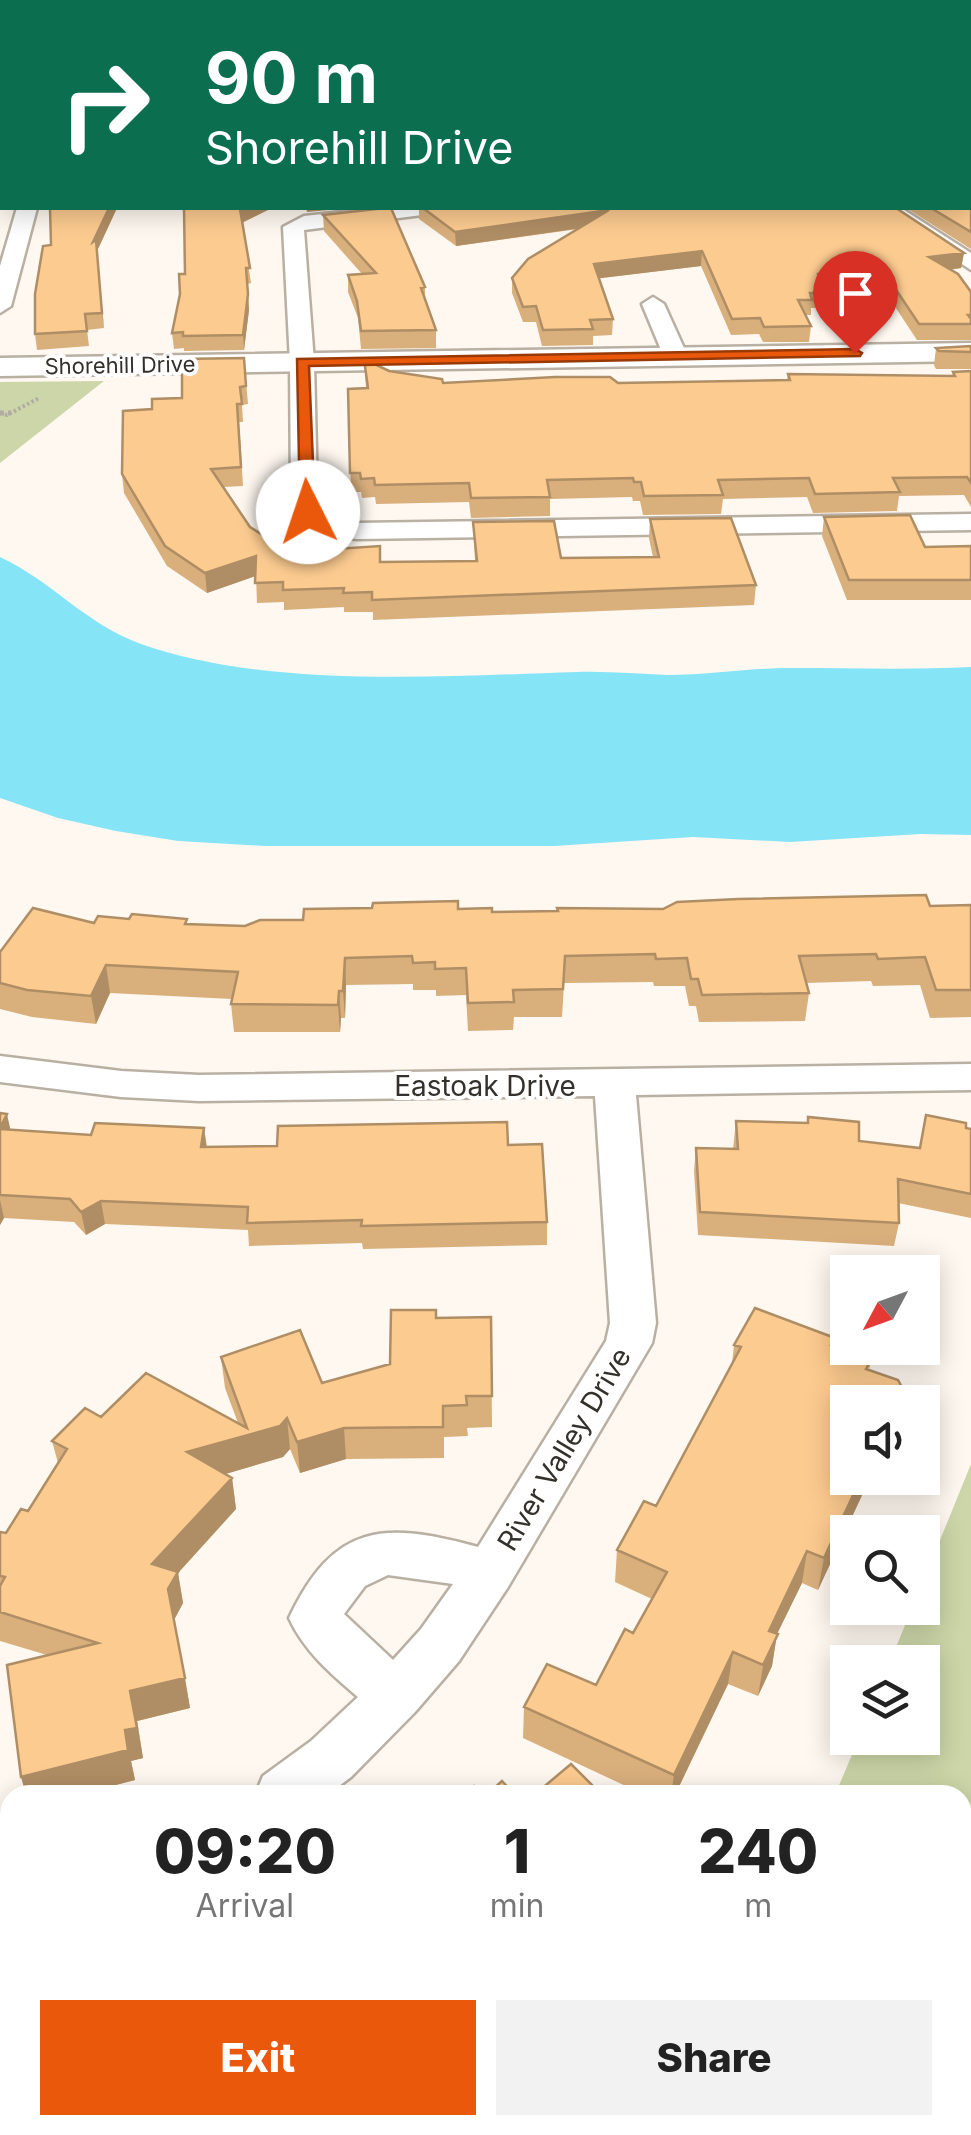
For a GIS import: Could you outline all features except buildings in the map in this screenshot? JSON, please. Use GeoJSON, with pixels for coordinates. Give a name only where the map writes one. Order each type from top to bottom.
{"type":"FeatureCollection","features":[{"type":"Feature","properties":{"kind":"street"},"geometry":{"type":"LineString","coordinates":[[0,306],[26,210]]}},
{"type":"Feature","properties":{"kind":"street"},"geometry":{"type":"LineString","coordinates":[[412,210],[304,222],[293,227],[302,362],[304,494],[308,512],[320,526],[357,531],[971,522]]}},
{"type":"Feature","properties":{"kind":"street"},"geometry":{"type":"LineString","coordinates":[[891,210],[971,263]]}},
{"type":"Feature","properties":{"kind":"street"},"geometry":{"type":"LineString","coordinates":[[653,304],[676,356]]}},
{"type":"Feature","properties":{"kind":"street","name":"Shorehill Drive"},"geometry":{"type":"LineString","coordinates":[[0,367],[971,352]]}},
{"type":"Feature","properties":{"kind":"street","name":"Shorehill Drive"},"geometry":{"type":"LineString","coordinates":[[361,361],[399,380],[426,385]]}},
{"type":"Feature","properties":{"kind":"street","name":"Eastoak Drive"},"geometry":{"type":"LineString","coordinates":[[0,1069],[120,1084],[199,1088],[971,1078]]}},
{"type":"Feature","properties":{"kind":"street","name":"River Valley Drive"},"geometry":{"type":"LineString","coordinates":[[296,1785],[331,1759],[440,1644],[490,1572],[628,1343],[633,1323],[615,1084]]}},
{"type":"Feature","properties":{"kind":"street","name":"River Valley Drive"},"geometry":{"type":"LineString","coordinates":[[396,1694],[344,1652],[315,1618],[328,1586],[370,1555],[425,1554],[490,1572]]}},
{"type":"Feature","properties":{"kind":"green space"},"geometry":{"type":"Polygon","coordinates":[[[104,381],[0,463],[0,382],[104,381]]]}},
{"type":"Feature","properties":{"kind":"green space"},"geometry":{"type":"Polygon","coordinates":[[[971,1464],[971,1785],[839,1785],[852,1755],[940,1755],[940,1645],[897,1645],[905,1625],[940,1625],[940,1540],[971,1464]]]}},
{"type":"Feature","properties":{"kind":"water"},"geometry":{"type":"Polygon","coordinates":[[[0,557],[121,635],[191,658],[244,668],[300,674],[414,677],[971,667],[971,835],[790,842],[693,837],[554,846],[265,846],[178,841],[58,818],[0,798],[0,557]]]}},
{"type":"Feature","properties":{"kind":"route"},"geometry":{"type":"LineString","coordinates":[[308,512],[304,494],[302,362],[855,353]]}}]}
